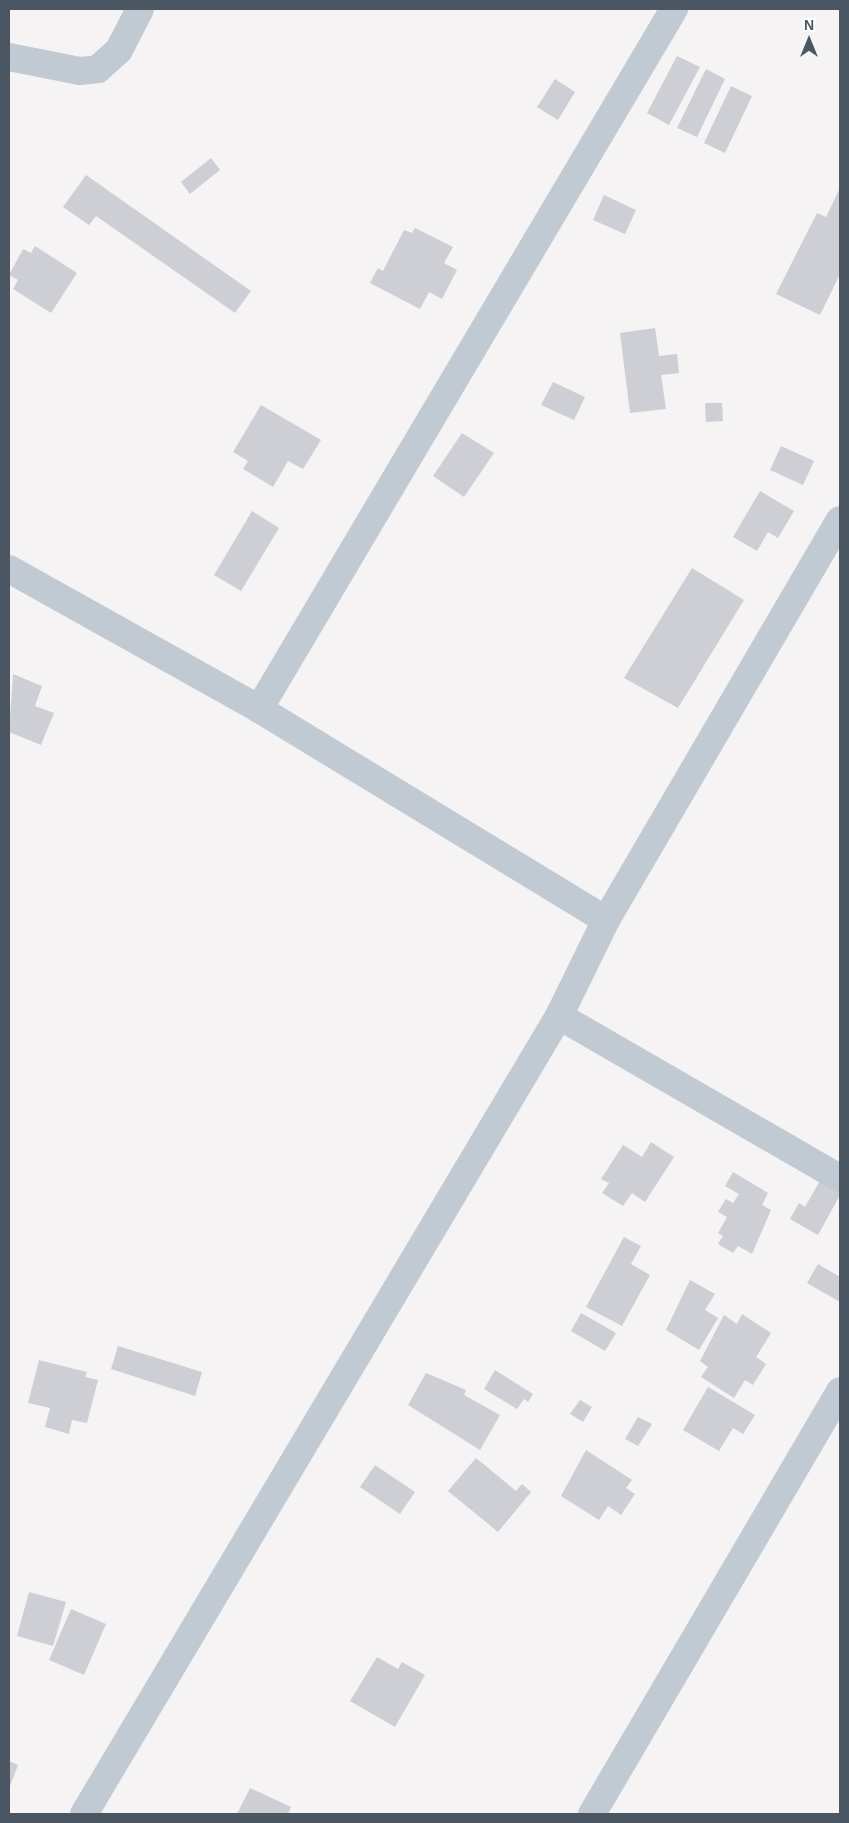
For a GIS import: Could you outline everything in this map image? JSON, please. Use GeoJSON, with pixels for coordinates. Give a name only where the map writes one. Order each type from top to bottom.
{"type":"FeatureCollection","features":[{"type":"Feature","properties":{"kind":"street"},"geometry":{"type":"LineString","coordinates":[[9,57],[80,71],[98,70],[119,50],[140,9]]}},
{"type":"Feature","properties":{"kind":"street"},"geometry":{"type":"LineString","coordinates":[[259,709],[674,9]]}},
{"type":"Feature","properties":{"kind":"street"},"geometry":{"type":"LineString","coordinates":[[84,1814],[559,1016],[606,920],[840,520]]}},
{"type":"Feature","properties":{"kind":"street"},"geometry":{"type":"LineString","coordinates":[[9,569],[259,709],[606,920]]}},
{"type":"Feature","properties":{"kind":"street"},"geometry":{"type":"LineString","coordinates":[[559,1016],[840,1178]]}},
{"type":"Feature","properties":{"kind":"street"},"geometry":{"type":"LineString","coordinates":[[592,1814],[840,1391]]}},
{"type":"Feature","properties":{"kind":"building"},"geometry":{"type":"Polygon","coordinates":[[[677,56],[700,67],[669,125],[647,113],[677,56]]]}},
{"type":"Feature","properties":{"kind":"building"},"geometry":{"type":"Polygon","coordinates":[[[706,69],[725,79],[697,137],[677,128],[706,69]]]}},
{"type":"Feature","properties":{"kind":"building"},"geometry":{"type":"Polygon","coordinates":[[[555,79],[575,92],[558,120],[537,107],[555,79]]]}},
{"type":"Feature","properties":{"kind":"building"},"geometry":{"type":"Polygon","coordinates":[[[731,86],[752,96],[725,153],[704,143],[731,86]]]}},
{"type":"Feature","properties":{"kind":"building"},"geometry":{"type":"Polygon","coordinates":[[[211,158],[220,170],[190,194],[181,182],[211,158]]]}},
{"type":"Feature","properties":{"kind":"building"},"geometry":{"type":"Polygon","coordinates":[[[86,175],[251,291],[235,313],[96,216],[89,225],[63,207],[86,175]]]}},
{"type":"Feature","properties":{"kind":"building"},"geometry":{"type":"Polygon","coordinates":[[[840,188],[840,274],[820,315],[776,294],[817,213],[826,217],[840,188]]]}},
{"type":"Feature","properties":{"kind":"building"},"geometry":{"type":"Polygon","coordinates":[[[604,195],[636,210],[625,234],[593,220],[604,195]]]}},
{"type":"Feature","properties":{"kind":"building"},"geometry":{"type":"Polygon","coordinates":[[[415,228],[453,247],[444,263],[457,270],[442,299],[429,292],[420,309],[370,283],[378,268],[383,271],[404,230],[412,233],[415,228]]]}},
{"type":"Feature","properties":{"kind":"building"},"geometry":{"type":"Polygon","coordinates":[[[35,246],[77,273],[51,313],[13,289],[18,280],[9,275],[23,249],[31,253],[35,246]]]}},
{"type":"Feature","properties":{"kind":"building"},"geometry":{"type":"Polygon","coordinates":[[[655,328],[659,356],[677,354],[679,373],[661,375],[666,409],[630,413],[620,333],[655,328]]]}},
{"type":"Feature","properties":{"kind":"building"},"geometry":{"type":"Polygon","coordinates":[[[553,382],[585,397],[574,420],[541,405],[553,382]]]}},
{"type":"Feature","properties":{"kind":"building"},"geometry":{"type":"Polygon","coordinates":[[[705,403],[722,403],[723,421],[706,422],[705,403]]]}},
{"type":"Feature","properties":{"kind":"building"},"geometry":{"type":"Polygon","coordinates":[[[261,405],[321,440],[303,469],[288,461],[273,487],[243,469],[248,461],[233,452],[261,405]]]}},
{"type":"Feature","properties":{"kind":"building"},"geometry":{"type":"Polygon","coordinates":[[[462,433],[494,453],[464,497],[433,476],[462,433]]]}},
{"type":"Feature","properties":{"kind":"building"},"geometry":{"type":"Polygon","coordinates":[[[781,446],[814,461],[803,485],[770,470],[781,446]]]}},
{"type":"Feature","properties":{"kind":"building"},"geometry":{"type":"Polygon","coordinates":[[[760,491],[794,511],[778,538],[768,532],[757,551],[733,537],[760,491]]]}},
{"type":"Feature","properties":{"kind":"building"},"geometry":{"type":"Polygon","coordinates":[[[252,511],[279,528],[241,591],[214,575],[252,511]]]}},
{"type":"Feature","properties":{"kind":"building"},"geometry":{"type":"Polygon","coordinates":[[[692,568],[744,600],[678,708],[624,678],[692,568]]]}},
{"type":"Feature","properties":{"kind":"building"},"geometry":{"type":"Polygon","coordinates":[[[13,674],[42,686],[35,706],[54,713],[41,745],[9,732],[13,674]]]}},
{"type":"Feature","properties":{"kind":"building"},"geometry":{"type":"Polygon","coordinates":[[[651,1142],[674,1157],[645,1202],[632,1193],[623,1206],[602,1193],[609,1183],[601,1179],[623,1145],[642,1157],[651,1142]]]}},
{"type":"Feature","properties":{"kind":"building"},"geometry":{"type":"Polygon","coordinates":[[[733,1172],[768,1193],[762,1205],[771,1210],[752,1254],[738,1246],[733,1253],[718,1244],[723,1236],[718,1233],[727,1217],[718,1212],[726,1199],[733,1203],[739,1194],[725,1186],[733,1172]]]}},
{"type":"Feature","properties":{"kind":"building"},"geometry":{"type":"Polygon","coordinates":[[[822,1177],[840,1187],[840,1195],[818,1235],[790,1219],[799,1203],[805,1207],[822,1177]]]}},
{"type":"Feature","properties":{"kind":"building"},"geometry":{"type":"Polygon","coordinates":[[[624,1237],[641,1246],[631,1264],[650,1275],[622,1326],[586,1307],[624,1237]]]}},
{"type":"Feature","properties":{"kind":"building"},"geometry":{"type":"Polygon","coordinates":[[[818,1264],[840,1277],[840,1302],[807,1283],[818,1264]]]}},
{"type":"Feature","properties":{"kind":"building"},"geometry":{"type":"Polygon","coordinates":[[[690,1280],[715,1294],[705,1310],[718,1318],[699,1350],[666,1330],[690,1280]]]}},
{"type":"Feature","properties":{"kind":"building"},"geometry":{"type":"Polygon","coordinates":[[[581,1313],[616,1333],[605,1351],[571,1331],[581,1313]]]}},
{"type":"Feature","properties":{"kind":"building"},"geometry":{"type":"Polygon","coordinates":[[[742,1314],[771,1333],[756,1357],[766,1364],[753,1385],[745,1380],[734,1398],[701,1377],[708,1367],[700,1361],[724,1315],[737,1324],[742,1314]]]}},
{"type":"Feature","properties":{"kind":"building"},"geometry":{"type":"Polygon","coordinates":[[[118,1346],[202,1372],[195,1396],[111,1369],[118,1346]]]}},
{"type":"Feature","properties":{"kind":"building"},"geometry":{"type":"Polygon","coordinates":[[[39,1360],[87,1372],[85,1377],[98,1380],[87,1423],[72,1420],[69,1434],[45,1427],[50,1408],[28,1403],[39,1360]]]}},
{"type":"Feature","properties":{"kind":"building"},"geometry":{"type":"Polygon","coordinates":[[[495,1370],[533,1394],[528,1402],[524,1399],[517,1409],[484,1389],[495,1370]]]}},
{"type":"Feature","properties":{"kind":"building"},"geometry":{"type":"Polygon","coordinates":[[[426,1373],[466,1390],[464,1395],[500,1415],[480,1450],[408,1405],[426,1373]]]}},
{"type":"Feature","properties":{"kind":"building"},"geometry":{"type":"Polygon","coordinates":[[[708,1387],[755,1415],[743,1434],[733,1428],[719,1451],[683,1430],[708,1387]]]}},
{"type":"Feature","properties":{"kind":"building"},"geometry":{"type":"Polygon","coordinates":[[[580,1400],[592,1407],[583,1422],[570,1414],[580,1400]]]}},
{"type":"Feature","properties":{"kind":"building"},"geometry":{"type":"Polygon","coordinates":[[[638,1417],[652,1424],[638,1446],[625,1439],[638,1417]]]}},
{"type":"Feature","properties":{"kind":"building"},"geometry":{"type":"Polygon","coordinates":[[[586,1450],[632,1480],[626,1488],[635,1494],[621,1515],[608,1506],[599,1520],[561,1496],[586,1450]]]}},
{"type":"Feature","properties":{"kind":"building"},"geometry":{"type":"Polygon","coordinates":[[[476,1458],[516,1491],[522,1484],[531,1492],[498,1532],[448,1491],[476,1458]]]}},
{"type":"Feature","properties":{"kind":"building"},"geometry":{"type":"Polygon","coordinates":[[[375,1465],[415,1492],[400,1514],[360,1487],[375,1465]]]}},
{"type":"Feature","properties":{"kind":"building"},"geometry":{"type":"Polygon","coordinates":[[[29,1592],[66,1602],[53,1646],[17,1636],[29,1592]]]}},
{"type":"Feature","properties":{"kind":"building"},"geometry":{"type":"Polygon","coordinates":[[[71,1609],[106,1624],[84,1675],[49,1660],[71,1609]]]}},
{"type":"Feature","properties":{"kind":"building"},"geometry":{"type":"Polygon","coordinates":[[[377,1657],[398,1669],[402,1662],[425,1675],[395,1727],[350,1701],[377,1657]]]}},
{"type":"Feature","properties":{"kind":"building"},"geometry":{"type":"Polygon","coordinates":[[[9,1761],[18,1765],[9,1789],[9,1761]]]}},
{"type":"Feature","properties":{"kind":"building"},"geometry":{"type":"Polygon","coordinates":[[[250,1788],[291,1807],[288,1814],[237,1814],[250,1788]]]}}]}
